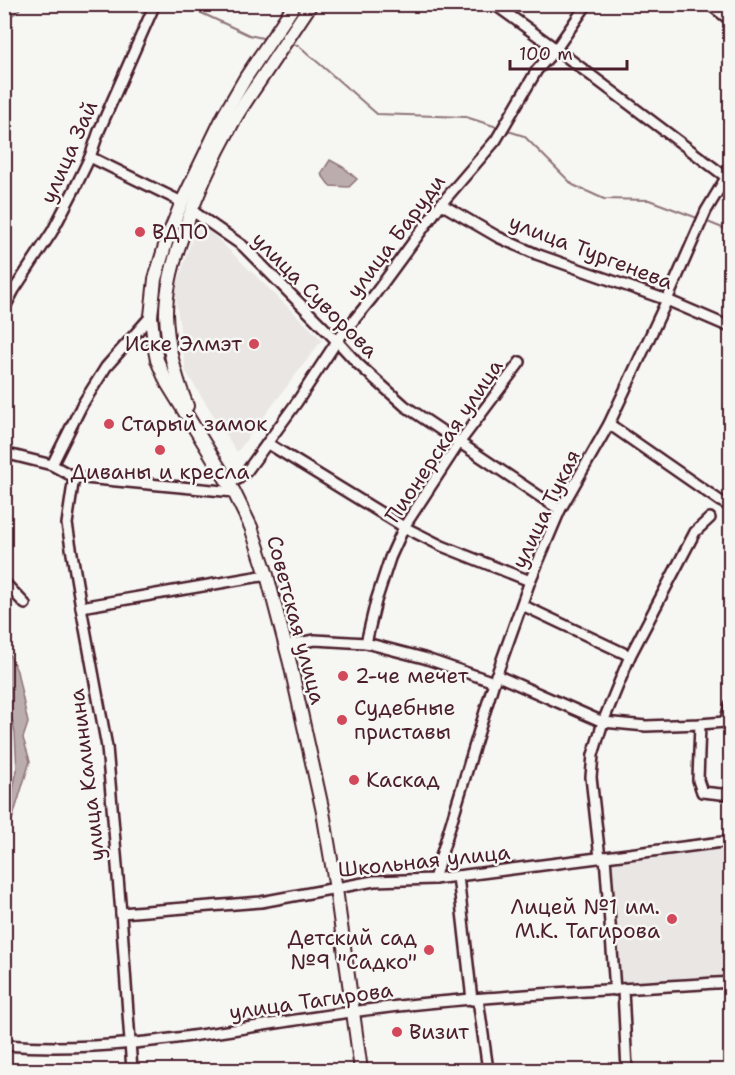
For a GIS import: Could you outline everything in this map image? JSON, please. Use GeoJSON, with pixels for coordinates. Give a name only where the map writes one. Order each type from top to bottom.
{"type":"FeatureCollection","features":[{"type":"Feature","properties":{"kind":"main road","name":"Советская улица"},"geometry":{"type":"LineString","coordinates":[[295,4],[246,77],[202,183],[167,239],[155,279],[151,316],[154,345],[161,370],[231,488],[251,527],[267,575],[286,645],[323,813],[336,888],[361,1071]]}},
{"type":"Feature","properties":{"kind":"main road","name":"Советская улица"},"geometry":{"type":"LineString","coordinates":[[229,117],[311,6]]}},
{"type":"Feature","properties":{"kind":"main road","name":"Советская улица"},"geometry":{"type":"LineString","coordinates":[[186,206],[168,290],[166,312],[175,374],[202,440]]}},
{"type":"Feature","properties":{"kind":"street","name":"улица Зай"},"geometry":{"type":"LineString","coordinates":[[4,309],[52,232],[90,157],[99,130],[155,4]]}},
{"type":"Feature","properties":{"kind":"street"},"geometry":{"type":"LineString","coordinates":[[494,4],[728,174]]}},
{"type":"Feature","properties":{"kind":"street","name":"улица Баруди"},"geometry":{"type":"LineString","coordinates":[[231,488],[244,475],[338,341],[441,204],[496,140],[537,70],[556,49],[587,4]]}},
{"type":"Feature","properties":{"kind":"street"},"geometry":{"type":"LineString","coordinates":[[709,4],[730,20]]}},
{"type":"Feature","properties":{"kind":"street","name":"улица Суворова"},"geometry":{"type":"LineString","coordinates":[[90,157],[186,206],[243,246],[358,364],[405,406],[560,510]]}},
{"type":"Feature","properties":{"kind":"street","name":"улица Тукая"},"geometry":{"type":"LineString","coordinates":[[434,879],[495,679],[530,581],[560,510],[609,424],[706,211],[728,174]]}},
{"type":"Feature","properties":{"kind":"street","name":"улица Тургенева"},"geometry":{"type":"LineString","coordinates":[[441,204],[498,237],[536,254],[667,300],[730,327]]}},
{"type":"Feature","properties":{"kind":"street"},"geometry":{"type":"LineString","coordinates":[[52,465],[82,405],[106,367],[151,316]]}},
{"type":"Feature","properties":{"kind":"street","name":"Пионерская улица"},"geometry":{"type":"LineString","coordinates":[[366,644],[376,601],[390,558],[404,527],[459,443],[520,362]]}},
{"type":"Feature","properties":{"kind":"street"},"geometry":{"type":"LineString","coordinates":[[609,424],[730,507]]}},
{"type":"Feature","properties":{"kind":"street"},"geometry":{"type":"LineString","coordinates":[[267,443],[404,527],[442,546],[530,581]]}},
{"type":"Feature","properties":{"kind":"street"},"geometry":{"type":"LineString","coordinates":[[4,453],[52,465],[74,477],[231,488]]}},
{"type":"Feature","properties":{"kind":"street","name":"улица Калинина"},"geometry":{"type":"LineString","coordinates":[[74,477],[67,524],[107,747],[132,1071]]}},
{"type":"Feature","properties":{"kind":"street"},"geometry":{"type":"LineString","coordinates":[[627,1071],[619,990],[591,777],[593,755],[603,722],[630,656],[695,532],[710,518]]}},
{"type":"Feature","properties":{"kind":"street"},"geometry":{"type":"LineString","coordinates":[[81,607],[267,575]]}},
{"type":"Feature","properties":{"kind":"street"},"geometry":{"type":"LineString","coordinates":[[4,582],[25,604]]}},
{"type":"Feature","properties":{"kind":"street"},"geometry":{"type":"LineString","coordinates":[[522,605],[630,656]]}},
{"type":"Feature","properties":{"kind":"street"},"geometry":{"type":"LineString","coordinates":[[286,645],[315,640],[366,644],[424,658],[495,679],[603,722],[646,726],[725,722],[730,705]]}},
{"type":"Feature","properties":{"kind":"street"},"geometry":{"type":"LineString","coordinates":[[700,724],[698,780],[702,792],[730,793]]}},
{"type":"Feature","properties":{"kind":"street","name":"Школьная улица"},"geometry":{"type":"LineString","coordinates":[[121,913],[261,902],[374,881],[434,879],[730,841]]}},
{"type":"Feature","properties":{"kind":"street"},"geometry":{"type":"LineString","coordinates":[[458,876],[475,1000],[488,1071]]}},
{"type":"Feature","properties":{"kind":"street","name":"улица Тагирова"},"geometry":{"type":"LineString","coordinates":[[4,1045],[35,1048],[129,1044],[353,1011],[730,982]]}},
{"type":"Feature","properties":{"kind":"shaded area"},"geometry":{"type":"Polygon","coordinates":[[[330,160],[357,179],[349,187],[330,186],[321,174],[330,160]]]}},
{"type":"Feature","properties":{"kind":"shaded area"},"geometry":{"type":"Polygon","coordinates":[[[198,220],[322,340],[237,452],[186,372],[175,292],[198,220]]]}},
{"type":"Feature","properties":{"kind":"shaded area"},"geometry":{"type":"Polygon","coordinates":[[[5,645],[17,671],[28,723],[23,738],[30,761],[5,843],[5,820],[17,770],[15,733],[5,686],[5,645]]]}},
{"type":"Feature","properties":{"kind":"shaded area","name":"Лицей №1 им. М.К. Тагирова"},"geometry":{"type":"Polygon","coordinates":[[[730,848],[730,976],[618,985],[608,862],[730,848]]]}},
{"type":"Feature","properties":{"kind":"waterway"},"geometry":{"type":"LineString","coordinates":[[4,19],[17,12],[23,4]]}},
{"type":"Feature","properties":{"kind":"waterway"},"geometry":{"type":"LineString","coordinates":[[182,4],[249,35],[267,39]]}},
{"type":"Feature","properties":{"kind":"waterway"},"geometry":{"type":"LineString","coordinates":[[290,44],[298,45],[377,114],[466,117],[500,128]]}},
{"type":"Feature","properties":{"kind":"waterway"},"geometry":{"type":"LineString","coordinates":[[505,130],[524,136],[573,185],[604,199],[649,200],[700,219]]}},
{"type":"Feature","properties":{"kind":"waterway"},"geometry":{"type":"LineString","coordinates":[[705,221],[730,231]]}},
{"type":"Feature","properties":{"kind":"place","name":"ВДПО"},"geometry":{"type":"Point","coordinates":[140,232]}},
{"type":"Feature","properties":{"kind":"place","name":"Иске Элмэт"},"geometry":{"type":"Point","coordinates":[254,344]}},
{"type":"Feature","properties":{"kind":"place","name":"Старый замок"},"geometry":{"type":"Point","coordinates":[109,424]}},
{"type":"Feature","properties":{"kind":"place","name":"Диваны и кресла"},"geometry":{"type":"Point","coordinates":[160,450]}},
{"type":"Feature","properties":{"kind":"place","name":"2-че мечет"},"geometry":{"type":"Point","coordinates":[343,676]}},
{"type":"Feature","properties":{"kind":"place","name":"Судебные приставы"},"geometry":{"type":"Point","coordinates":[342,720]}},
{"type":"Feature","properties":{"kind":"place","name":"Каскад"},"geometry":{"type":"Point","coordinates":[354,780]}},
{"type":"Feature","properties":{"kind":"place","name":"Лицей №1 им. М.К. Тагирова"},"geometry":{"type":"Point","coordinates":[672,919]}},
{"type":"Feature","properties":{"kind":"place","name":"Детский сад №9 \"Садко\""},"geometry":{"type":"Point","coordinates":[429,950]}},
{"type":"Feature","properties":{"kind":"place","name":"Визит"},"geometry":{"type":"Point","coordinates":[397,1032]}}]}
